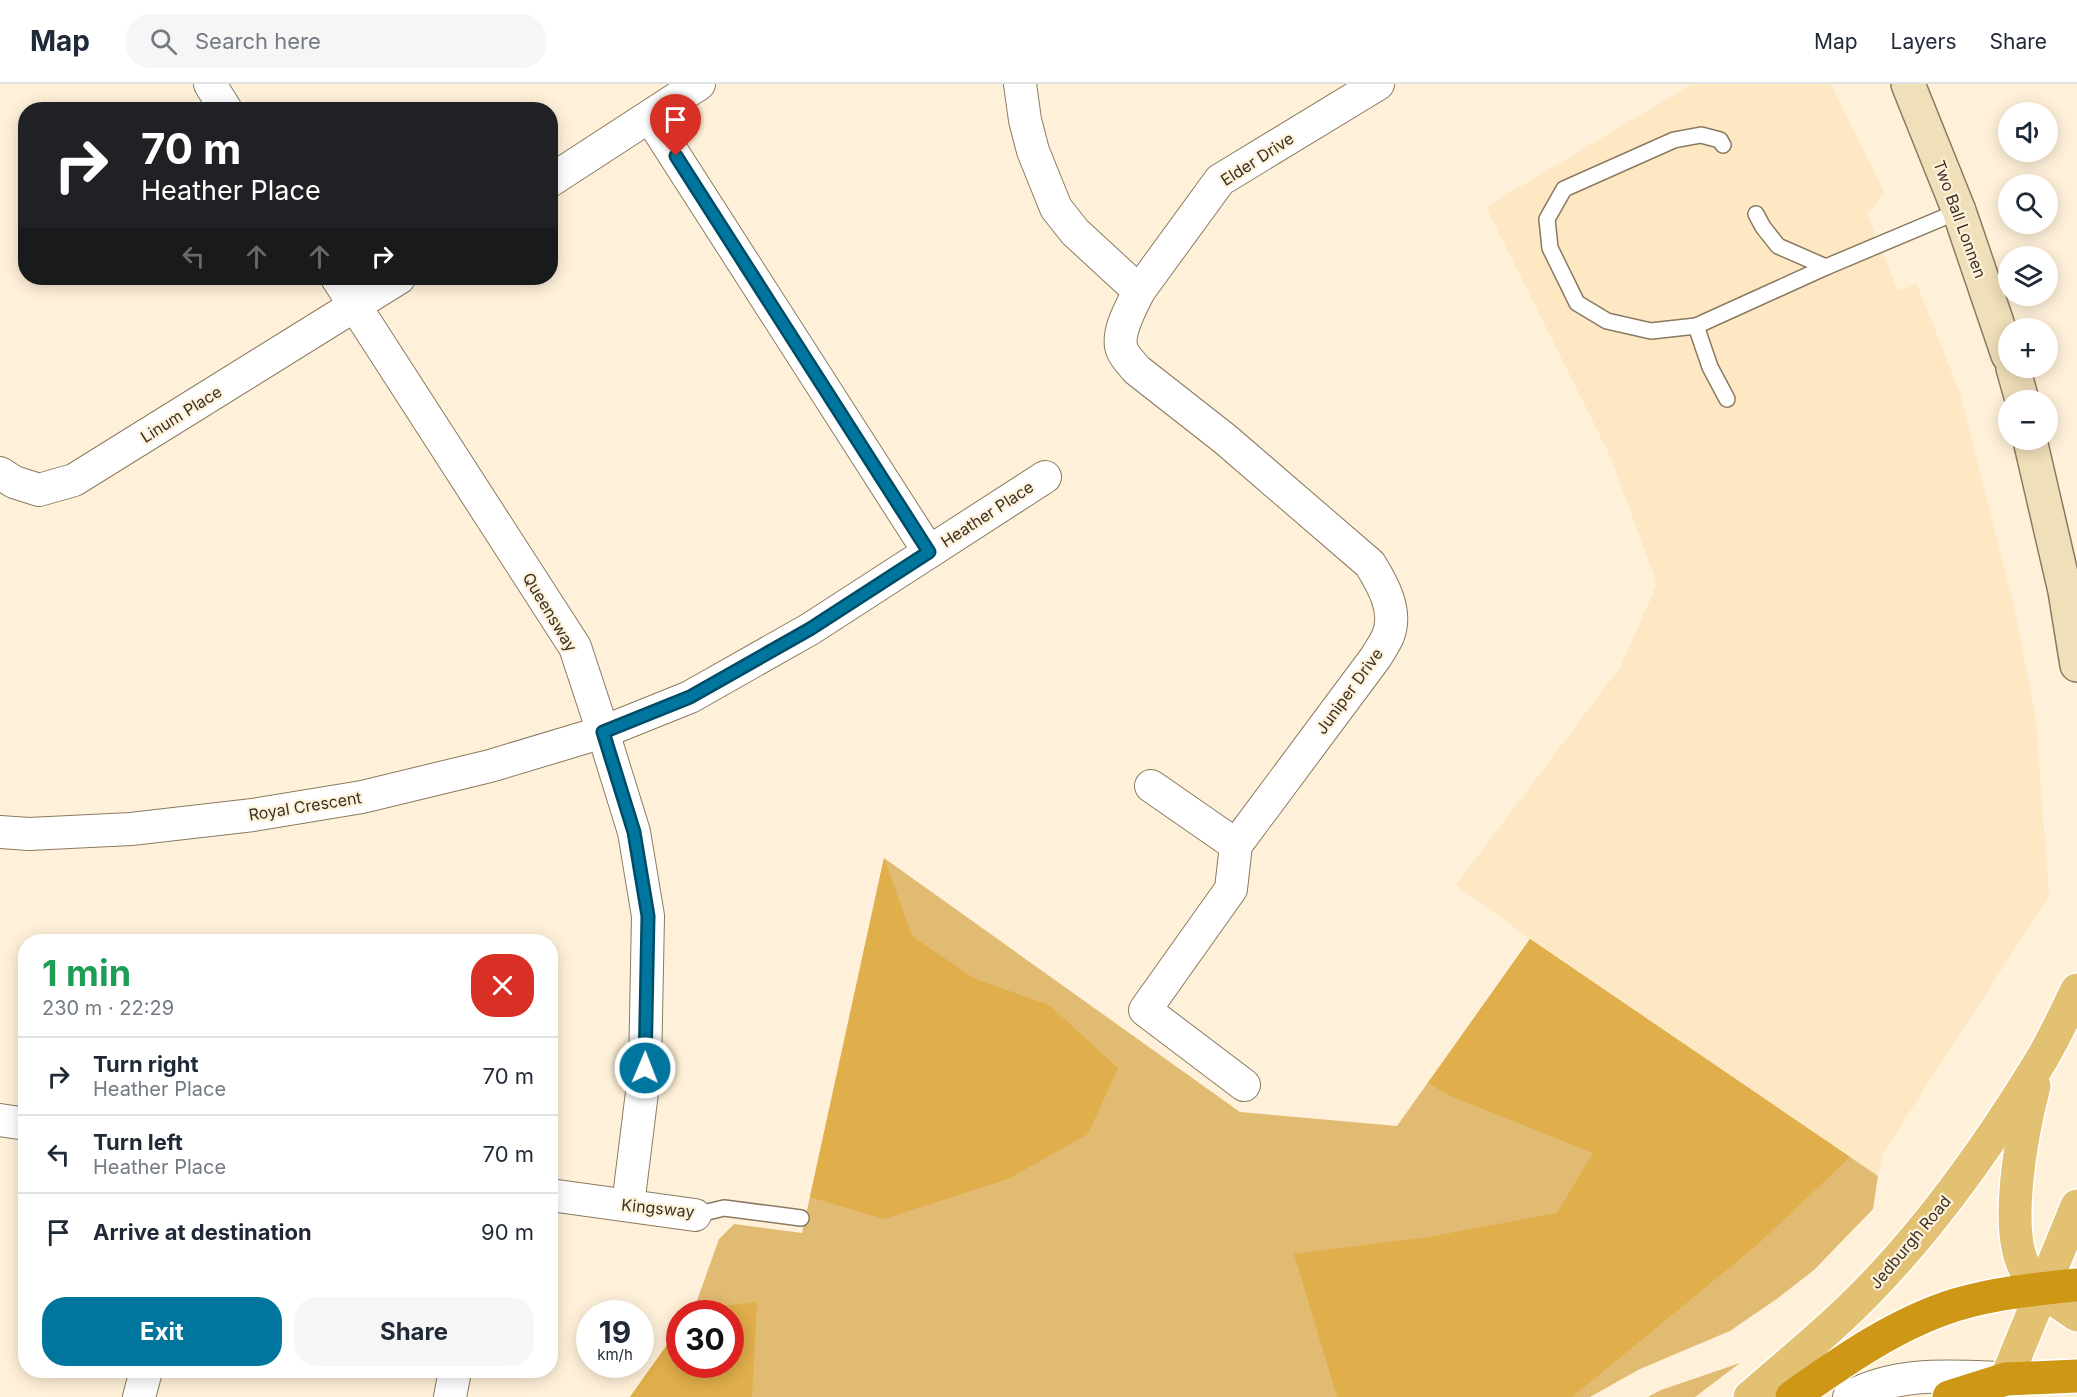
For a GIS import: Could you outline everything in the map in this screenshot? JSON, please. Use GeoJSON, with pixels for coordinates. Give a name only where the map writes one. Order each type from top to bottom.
{"type":"FeatureCollection","features":[{"type":"Feature","properties":{"kind":"highway"},"geometry":{"type":"LineString","coordinates":[[1792,1397],[1844,1360],[1896,1330],[1954,1305],[1995,1295],[2077,1285]]}},
{"type":"Feature","properties":{"kind":"highway"},"geometry":{"type":"LineString","coordinates":[[1948,1397],[2077,1376]]}},
{"type":"Feature","properties":{"kind":"main road","name":"Two Ball Lonnen"},"geometry":{"type":"LineString","coordinates":[[1908,84],[1959,211],[1998,326]]}},
{"type":"Feature","properties":{"kind":"main road"},"geometry":{"type":"LineString","coordinates":[[2033,450],[2071,598],[2077,665]]}},
{"type":"Feature","properties":{"kind":"main road"},"geometry":{"type":"LineString","coordinates":[[2077,990],[2040,1061],[2024,1126],[2017,1184],[2015,1238],[2019,1258],[2027,1273],[2077,1315]]}},
{"type":"Feature","properties":{"kind":"main road","name":"Jedburgh Road"},"geometry":{"type":"LineString","coordinates":[[1750,1397],[1837,1322],[1893,1265],[1960,1181],[2040,1061]]}},
{"type":"Feature","properties":{"kind":"main road"},"geometry":{"type":"LineString","coordinates":[[2002,1388],[2077,1206]]}},
{"type":"Feature","properties":{"kind":"street"},"geometry":{"type":"LineString","coordinates":[[210,84],[221,102]]}},
{"type":"Feature","properties":{"kind":"street"},"geometry":{"type":"LineString","coordinates":[[558,176],[699,84]]}},
{"type":"Feature","properties":{"kind":"street"},"geometry":{"type":"LineString","coordinates":[[1020,84],[1025,120],[1033,152],[1056,208],[1075,232],[1139,291]]}},
{"type":"Feature","properties":{"kind":"street","name":"Elder Drive"},"geometry":{"type":"LineString","coordinates":[[1225,439],[1137,370],[1120,346],[1123,324],[1139,291],[1220,180],[1378,84]]}},
{"type":"Feature","properties":{"kind":"street","name":"Heather Place"},"geometry":{"type":"LineString","coordinates":[[650,117],[929,552]]}},
{"type":"Feature","properties":{"kind":"street","name":"Queensway"},"geometry":{"type":"LineString","coordinates":[[342,285],[575,647],[603,732],[634,832],[648,916],[645,1068],[628,1205]]}},
{"type":"Feature","properties":{"kind":"street","name":"Linum Place"},"geometry":{"type":"LineString","coordinates":[[0,473],[14,482],[39,490],[74,480],[388,285]]}},
{"type":"Feature","properties":{"kind":"street","name":"Juniper Drive"},"geometry":{"type":"LineString","coordinates":[[1225,439],[1370,564],[1385,587],[1391,615],[1389,635],[1376,657],[1236,845]]}},
{"type":"Feature","properties":{"kind":"street","name":"Heather Place"},"geometry":{"type":"LineString","coordinates":[[603,732],[690,697],[810,629],[1045,477]]}},
{"type":"Feature","properties":{"kind":"street","name":"Royal Crescent"},"geometry":{"type":"LineString","coordinates":[[0,832],[28,834],[131,830],[253,815],[362,797],[490,766],[603,732]]}},
{"type":"Feature","properties":{"kind":"street"},"geometry":{"type":"LineString","coordinates":[[1151,786],[1236,845],[1231,889],[1145,1010],[1244,1085]]}},
{"type":"Feature","properties":{"kind":"street"},"geometry":{"type":"LineString","coordinates":[[0,1120],[18,1123]]}},
{"type":"Feature","properties":{"kind":"street","name":"Kingsway"},"geometry":{"type":"LineString","coordinates":[[558,1196],[695,1215]]}},
{"type":"Feature","properties":{"kind":"street"},"geometry":{"type":"LineString","coordinates":[[1848,1397],[1866,1388],[1898,1378],[1932,1375],[2002,1388]]}},
{"type":"Feature","properties":{"kind":"street"},"geometry":{"type":"LineString","coordinates":[[139,1397],[144,1378]]}},
{"type":"Feature","properties":{"kind":"street"},"geometry":{"type":"LineString","coordinates":[[450,1397],[454,1378]]}},
{"type":"Feature","properties":{"kind":"lane"},"geometry":{"type":"LineString","coordinates":[[1723,145],[1720,140],[1701,135],[1674,141],[1564,189],[1546,219],[1550,248],[1577,303],[1607,321],[1651,331],[1696,326],[1826,267],[1959,211]]}},
{"type":"Feature","properties":{"kind":"lane"},"geometry":{"type":"LineString","coordinates":[[1756,214],[1763,228],[1778,246],[1826,267]]}},
{"type":"Feature","properties":{"kind":"lane"},"geometry":{"type":"LineString","coordinates":[[1696,326],[1710,367],[1727,399]]}},
{"type":"Feature","properties":{"kind":"lane","name":"Kingsway"},"geometry":{"type":"LineString","coordinates":[[695,1215],[724,1208],[801,1218]]}},
{"type":"Feature","properties":{"kind":"shaded area"},"geometry":{"type":"Polygon","coordinates":[[[1692,84],[1831,84],[1885,193],[1867,214],[1898,291],[1917,284],[1960,393],[2014,606],[2036,719],[2049,896],[1883,1153],[1878,1176],[1530,939],[1456,885],[1621,666],[1657,584],[1611,458],[1486,207],[1692,84]]]}},
{"type":"Feature","properties":{"kind":"shaded area"},"geometry":{"type":"Polygon","coordinates":[[[884,858],[1240,1112],[1397,1126],[1530,939],[1878,1176],[1873,1209],[1814,1270],[1778,1298],[1730,1331],[1640,1369],[1590,1397],[630,1397],[643,1378],[654,1378],[654,1363],[666,1346],[666,1378],[744,1378],[744,1300],[697,1300],[719,1239],[734,1224],[802,1233],[884,858]]]}},
{"type":"Feature","properties":{"kind":"shaded area"},"geometry":{"type":"Polygon","coordinates":[[[884,858],[912,936],[975,979],[1049,1005],[1118,1068],[1088,1134],[1008,1179],[884,1219],[810,1197],[884,858]]]}},
{"type":"Feature","properties":{"kind":"shaded area"},"geometry":{"type":"Polygon","coordinates":[[[1530,939],[1850,1157],[1757,1245],[1572,1397],[1337,1397],[1294,1254],[1428,1237],[1557,1213],[1593,1153],[1448,1095],[1428,1083],[1530,939]]]}},
{"type":"Feature","properties":{"kind":"shaded area"},"geometry":{"type":"Polygon","coordinates":[[[757,1302],[752,1397],[630,1397],[643,1378],[654,1378],[654,1363],[666,1346],[666,1378],[744,1378],[744,1303],[757,1302]]]}},
{"type":"Feature","properties":{"kind":"shaded area"},"geometry":{"type":"Polygon","coordinates":[[[1740,1363],[1695,1397],[1648,1397],[1661,1390],[1740,1363]]]}},
{"type":"Feature","properties":{"kind":"route"},"geometry":{"type":"LineString","coordinates":[[645,1068],[648,916],[634,832],[603,732],[690,697],[810,629],[929,552],[676,156]]}}]}
